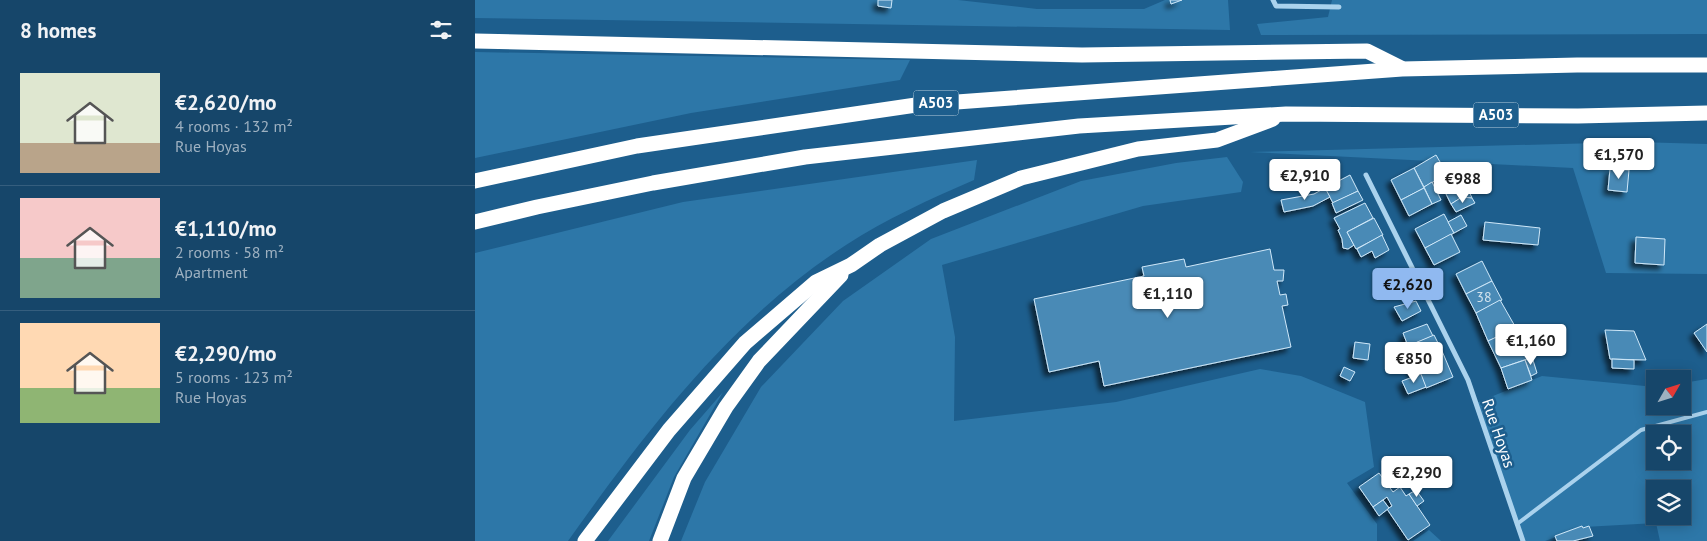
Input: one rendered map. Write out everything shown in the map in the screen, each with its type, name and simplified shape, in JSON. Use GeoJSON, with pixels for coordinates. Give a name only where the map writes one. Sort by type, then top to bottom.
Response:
{"type":"FeatureCollection","features":[{"type":"Feature","properties":{"kind":"highway"},"geometry":{"type":"LineString","coordinates":[[475,41],[1091,55],[1367,52],[1403,69]]}},
{"type":"Feature","properties":{"kind":"highway","name":"A503"},"geometry":{"type":"LineString","coordinates":[[475,181],[637,146],[916,105],[1403,69],[1577,65],[1707,65]]}},
{"type":"Feature","properties":{"kind":"highway"},"geometry":{"type":"LineString","coordinates":[[585,541],[669,430],[745,343],[817,282],[851,265],[880,245],[943,211],[1021,178],[1137,149],[1217,140],[1286,114]]}},
{"type":"Feature","properties":{"kind":"highway","name":"A503"},"geometry":{"type":"LineString","coordinates":[[475,222],[537,206],[653,183],[805,158],[1079,126],[1286,114],[1578,116],[1707,114]]}},
{"type":"Feature","properties":{"kind":"highway"},"geometry":{"type":"LineString","coordinates":[[660,541],[685,478],[726,406],[759,361],[851,265]]}},
{"type":"Feature","properties":{"kind":"street"},"geometry":{"type":"LineString","coordinates":[[1273,0],[1276,6],[1339,7]]}},
{"type":"Feature","properties":{"kind":"street","name":"Rue Hoyas"},"geometry":{"type":"LineString","coordinates":[[1366,175],[1468,380],[1523,541]]}},
{"type":"Feature","properties":{"kind":"lane"},"geometry":{"type":"LineString","coordinates":[[1517,524],[1641,430],[1707,412]]}},
{"type":"Feature","properties":{"kind":"shaded area"},"geometry":{"type":"Polygon","coordinates":[[[475,0],[958,0],[1037,9],[1144,9],[1165,0],[1228,0],[1230,30],[475,18],[475,0]]]}},
{"type":"Feature","properties":{"kind":"shaded area"},"geometry":{"type":"Polygon","coordinates":[[[1332,0],[1707,0],[1707,34],[1261,35],[1257,24],[1328,17],[1332,0]]]}},
{"type":"Feature","properties":{"kind":"shaded area"},"geometry":{"type":"Polygon","coordinates":[[[475,52],[910,60],[900,80],[691,113],[475,158],[475,52]]]}},
{"type":"Feature","properties":{"kind":"shaded area"},"geometry":{"type":"Polygon","coordinates":[[[1636,142],[1707,144],[1707,274],[1606,273],[1573,168],[1250,152],[1636,142]]]}},
{"type":"Feature","properties":{"kind":"shaded area"},"geometry":{"type":"Polygon","coordinates":[[[1227,157],[1243,182],[1241,192],[1143,206],[942,265],[955,337],[954,421],[1116,402],[1260,369],[1301,376],[1365,402],[1374,467],[1347,483],[1377,524],[1377,541],[681,541],[705,482],[761,387],[843,301],[931,239],[1081,181],[1176,163],[1227,157]]]}},
{"type":"Feature","properties":{"kind":"shaded area"},"geometry":{"type":"Polygon","coordinates":[[[977,160],[974,180],[909,210],[846,245],[804,275],[765,307],[728,342],[660,418],[628,458],[568,541],[475,541],[475,253],[683,202],[977,160]]]}},
{"type":"Feature","properties":{"kind":"shaded area"},"geometry":{"type":"Polygon","coordinates":[[[1542,376],[1646,386],[1646,415],[1691,415],[1691,382],[1707,379],[1707,541],[1660,541],[1656,525],[1691,525],[1691,480],[1646,480],[1646,524],[1584,527],[1545,541],[1523,541],[1476,403],[1542,376]]]}},
{"type":"Feature","properties":{"kind":"shaded area"},"geometry":{"type":"Polygon","coordinates":[[[723,392],[674,477],[649,541],[608,541],[690,430],[723,392]]]}},
{"type":"Feature","properties":{"kind":"shaded area"},"geometry":{"type":"Polygon","coordinates":[[[1429,530],[1441,541],[1413,541],[1429,530]]]}},
{"type":"Feature","properties":{"kind":"building"},"geometry":{"type":"Polygon","coordinates":[[[878,0],[892,0],[891,8],[878,6],[878,0]]]}},
{"type":"Feature","properties":{"kind":"building"},"geometry":{"type":"Polygon","coordinates":[[[1170,0],[1182,0],[1171,4],[1170,0]]]}},
{"type":"Feature","properties":{"kind":"building"},"geometry":{"type":"Polygon","coordinates":[[[1436,155],[1447,174],[1424,187],[1414,168],[1436,155]]]}},
{"type":"Feature","properties":{"kind":"building"},"geometry":{"type":"Polygon","coordinates":[[[1414,168],[1424,188],[1401,200],[1391,180],[1414,168]]]}},
{"type":"Feature","properties":{"kind":"building"},"geometry":{"type":"Polygon","coordinates":[[[1610,169],[1629,170],[1627,192],[1608,190],[1610,169]]]}},
{"type":"Feature","properties":{"kind":"building"},"geometry":{"type":"Polygon","coordinates":[[[1350,175],[1358,191],[1333,203],[1325,188],[1350,175]]]}},
{"type":"Feature","properties":{"kind":"building"},"geometry":{"type":"Polygon","coordinates":[[[1432,182],[1441,200],[1432,204],[1424,187],[1432,182]]]}},
{"type":"Feature","properties":{"kind":"building"},"geometry":{"type":"Polygon","coordinates":[[[1466,184],[1472,198],[1462,197],[1451,204],[1446,194],[1466,184]]]}},
{"type":"Feature","properties":{"kind":"building"},"geometry":{"type":"Polygon","coordinates":[[[1325,188],[1330,197],[1313,206],[1284,212],[1281,200],[1314,194],[1325,188]]]}},
{"type":"Feature","properties":{"kind":"building"},"geometry":{"type":"Polygon","coordinates":[[[1424,188],[1432,204],[1409,216],[1401,200],[1424,188]]]}},
{"type":"Feature","properties":{"kind":"building"},"geometry":{"type":"Polygon","coordinates":[[[1358,191],[1363,200],[1336,213],[1332,203],[1358,191]]]}},
{"type":"Feature","properties":{"kind":"building"},"geometry":{"type":"Polygon","coordinates":[[[1462,197],[1472,198],[1475,203],[1456,212],[1451,204],[1462,197]]]}},
{"type":"Feature","properties":{"kind":"building"},"geometry":{"type":"Polygon","coordinates":[[[1365,203],[1373,218],[1347,232],[1354,245],[1348,249],[1343,248],[1338,230],[1340,229],[1334,218],[1365,203]]]}},
{"type":"Feature","properties":{"kind":"building"},"geometry":{"type":"Polygon","coordinates":[[[1444,214],[1454,233],[1425,248],[1415,229],[1444,214]]]}},
{"type":"Feature","properties":{"kind":"building"},"geometry":{"type":"Polygon","coordinates":[[[1461,215],[1467,226],[1454,233],[1448,222],[1461,215]]]}},
{"type":"Feature","properties":{"kind":"building"},"geometry":{"type":"Polygon","coordinates":[[[1374,218],[1383,235],[1356,249],[1347,232],[1374,218]]]}},
{"type":"Feature","properties":{"kind":"building"},"geometry":{"type":"Polygon","coordinates":[[[1485,222],[1540,228],[1538,245],[1483,240],[1485,222]]]}},
{"type":"Feature","properties":{"kind":"building"},"geometry":{"type":"Polygon","coordinates":[[[1451,234],[1460,252],[1434,265],[1425,248],[1451,234]]]}},
{"type":"Feature","properties":{"kind":"building"},"geometry":{"type":"Polygon","coordinates":[[[1382,235],[1389,250],[1375,258],[1372,251],[1361,257],[1357,249],[1382,235]]]}},
{"type":"Feature","properties":{"kind":"building"},"geometry":{"type":"Polygon","coordinates":[[[1636,237],[1665,239],[1664,265],[1635,263],[1636,237]]]}},
{"type":"Feature","properties":{"kind":"building"},"geometry":{"type":"Polygon","coordinates":[[[1270,249],[1274,270],[1284,270],[1283,281],[1277,281],[1280,295],[1286,294],[1288,305],[1282,306],[1291,347],[1104,386],[1099,361],[1049,372],[1034,299],[1144,276],[1142,267],[1184,259],[1186,267],[1270,249]]]}},
{"type":"Feature","properties":{"kind":"building"},"geometry":{"type":"Polygon","coordinates":[[[1482,261],[1492,281],[1466,294],[1456,274],[1482,261]]]}},
{"type":"Feature","properties":{"kind":"building"},"geometry":{"type":"Polygon","coordinates":[[[1492,281],[1502,300],[1476,313],[1466,294],[1492,281]]]}},
{"type":"Feature","properties":{"kind":"building"},"geometry":{"type":"Polygon","coordinates":[[[1500,300],[1516,328],[1488,341],[1476,313],[1500,300]]]}},
{"type":"Feature","properties":{"kind":"building"},"geometry":{"type":"Polygon","coordinates":[[[1416,301],[1421,311],[1402,321],[1394,307],[1416,301]]]}},
{"type":"Feature","properties":{"kind":"building"},"geometry":{"type":"Polygon","coordinates":[[[1427,324],[1433,336],[1408,346],[1403,333],[1427,324]]]}},
{"type":"Feature","properties":{"kind":"building"},"geometry":{"type":"Polygon","coordinates":[[[1707,324],[1707,352],[1694,333],[1707,324]]]}},
{"type":"Feature","properties":{"kind":"building"},"geometry":{"type":"Polygon","coordinates":[[[1516,328],[1527,359],[1501,368],[1488,341],[1516,328]]]}},
{"type":"Feature","properties":{"kind":"building"},"geometry":{"type":"Polygon","coordinates":[[[1605,330],[1634,331],[1646,360],[1610,359],[1605,330]]]}},
{"type":"Feature","properties":{"kind":"building"},"geometry":{"type":"Polygon","coordinates":[[[1434,335],[1442,351],[1415,362],[1408,346],[1434,335]]]}},
{"type":"Feature","properties":{"kind":"building"},"geometry":{"type":"Polygon","coordinates":[[[1355,342],[1370,344],[1368,360],[1353,358],[1355,342]]]}},
{"type":"Feature","properties":{"kind":"building"},"geometry":{"type":"Polygon","coordinates":[[[1442,351],[1453,377],[1426,388],[1415,362],[1442,351]]]}},
{"type":"Feature","properties":{"kind":"building"},"geometry":{"type":"Polygon","coordinates":[[[1532,357],[1537,373],[1531,376],[1525,360],[1532,357]]]}},
{"type":"Feature","properties":{"kind":"building"},"geometry":{"type":"Polygon","coordinates":[[[1612,359],[1634,360],[1634,369],[1612,368],[1612,359]]]}},
{"type":"Feature","properties":{"kind":"building"},"geometry":{"type":"Polygon","coordinates":[[[1525,360],[1532,380],[1508,389],[1501,368],[1525,360]]]}},
{"type":"Feature","properties":{"kind":"building"},"geometry":{"type":"Polygon","coordinates":[[[1415,361],[1421,374],[1416,376],[1409,364],[1415,361]]]}},
{"type":"Feature","properties":{"kind":"building"},"geometry":{"type":"Polygon","coordinates":[[[1344,367],[1355,372],[1350,381],[1340,376],[1344,367]]]}},
{"type":"Feature","properties":{"kind":"building"},"geometry":{"type":"Polygon","coordinates":[[[1421,374],[1426,387],[1408,394],[1402,381],[1421,374]]]}},
{"type":"Feature","properties":{"kind":"building"},"geometry":{"type":"Polygon","coordinates":[[[1379,473],[1393,492],[1400,487],[1406,496],[1409,494],[1430,525],[1408,540],[1387,509],[1392,506],[1387,497],[1373,507],[1359,487],[1379,473]]]}},
{"type":"Feature","properties":{"kind":"building"},"geometry":{"type":"Polygon","coordinates":[[[1416,490],[1424,501],[1417,506],[1409,494],[1416,490]]]}},
{"type":"Feature","properties":{"kind":"building"},"geometry":{"type":"Polygon","coordinates":[[[1383,500],[1389,508],[1379,516],[1373,507],[1383,500]]]}},
{"type":"Feature","properties":{"kind":"building"},"geometry":{"type":"Polygon","coordinates":[[[1582,526],[1583,528],[1589,526],[1593,536],[1573,541],[1557,541],[1555,536],[1582,526]]]}}]}
